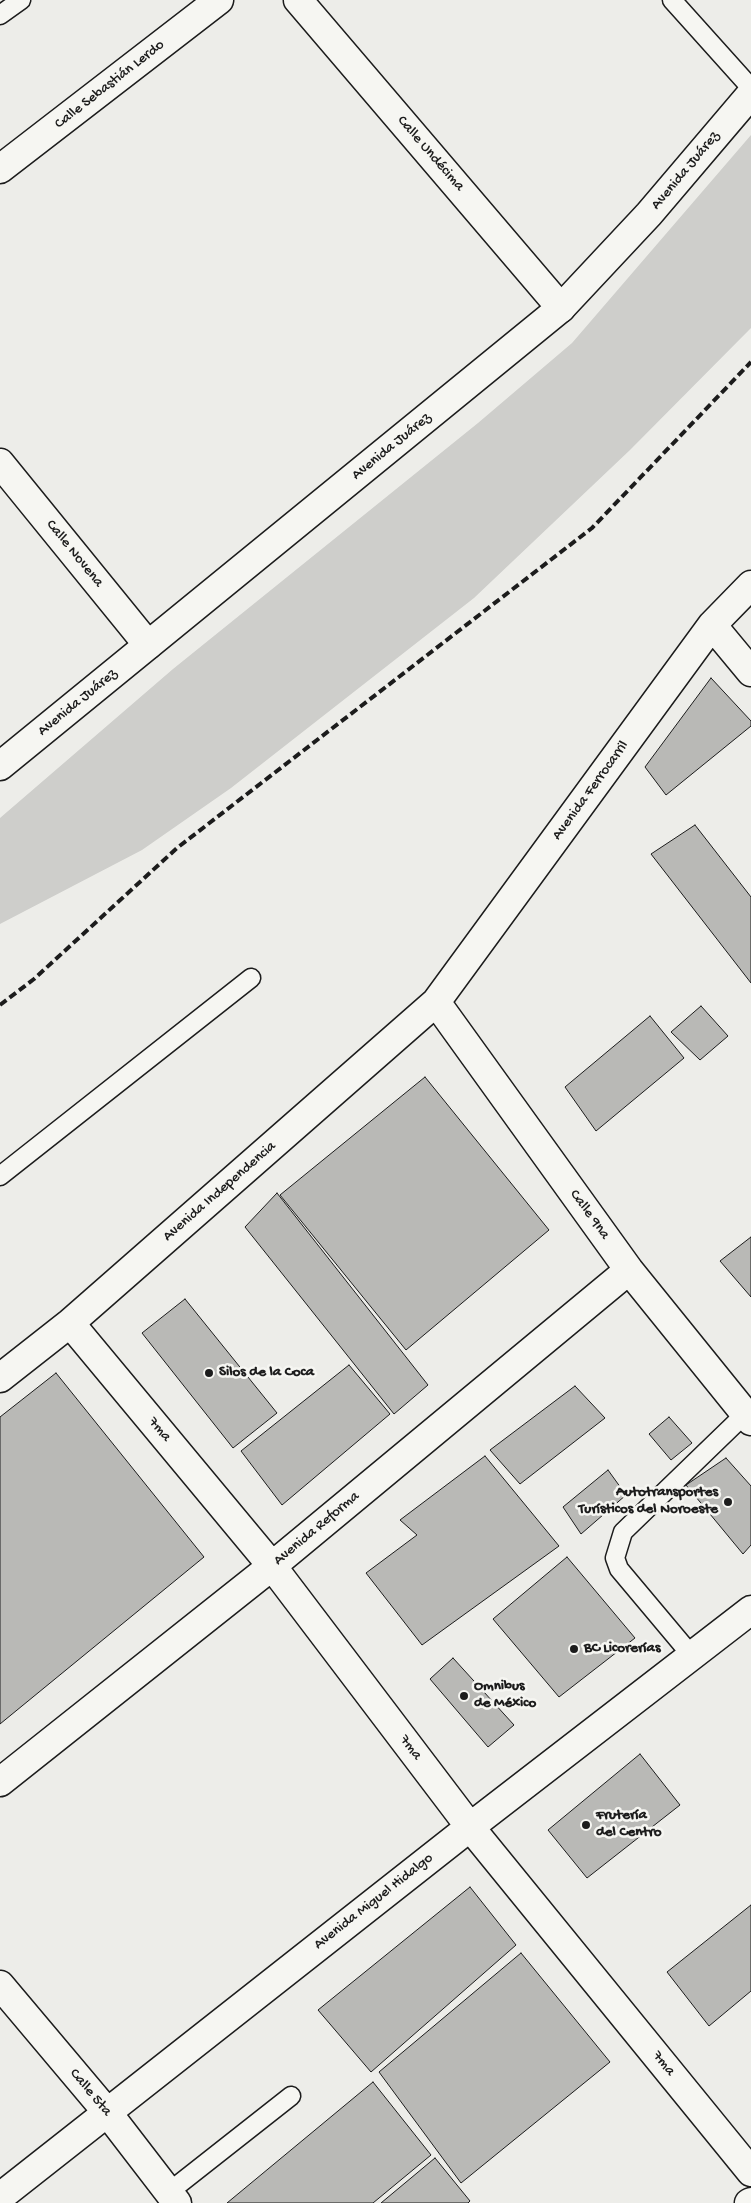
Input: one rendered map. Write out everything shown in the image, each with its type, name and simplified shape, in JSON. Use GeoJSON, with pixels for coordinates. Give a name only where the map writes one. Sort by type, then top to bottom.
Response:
{"type":"FeatureCollection","features":[{"type":"Feature","properties":{"kind":"street","name":"Calle Sebastián Lerdo"},"geometry":{"type":"LineString","coordinates":[[0,169],[219,0]]}},
{"type":"Feature","properties":{"kind":"street","name":"Calle Undécima"},"geometry":{"type":"LineString","coordinates":[[298,0],[562,308]]}},
{"type":"Feature","properties":{"kind":"street","name":"Avenida Juárez"},"geometry":{"type":"LineString","coordinates":[[0,766],[562,308],[649,214],[751,94]]}},
{"type":"Feature","properties":{"kind":"street","name":"Calle Novena"},"geometry":{"type":"LineString","coordinates":[[0,463],[148,646]]}},
{"type":"Feature","properties":{"kind":"street","name":"Avenida Ferrocarril"},"geometry":{"type":"LineString","coordinates":[[436,1002],[712,625],[751,585]]}},
{"type":"Feature","properties":{"kind":"street"},"geometry":{"type":"LineString","coordinates":[[712,625],[751,672]]}},
{"type":"Feature","properties":{"kind":"street","name":"Calle 9na"},"geometry":{"type":"LineString","coordinates":[[436,1002],[629,1270],[748,1417]]}},
{"type":"Feature","properties":{"kind":"street","name":"Avenida Independencia"},"geometry":{"type":"LineString","coordinates":[[0,1378],[70,1323],[436,1002]]}},
{"type":"Feature","properties":{"kind":"street","name":"Avenida Reforma"},"geometry":{"type":"LineString","coordinates":[[0,1782],[272,1566],[629,1270]]}},
{"type":"Feature","properties":{"kind":"street","name":"7ma"},"geometry":{"type":"LineString","coordinates":[[70,1323],[272,1566],[470,1827],[751,2172]]}},
{"type":"Feature","properties":{"kind":"street","name":"Avenida Miguel Hidalgo"},"geometry":{"type":"LineString","coordinates":[[0,2198],[470,1827],[751,1610]]}},
{"type":"Feature","properties":{"kind":"street","name":"Calle 5ta"},"geometry":{"type":"LineString","coordinates":[[0,1985],[107,2112],[173,2198]]}},
{"type":"Feature","properties":{"kind":"lane"},"geometry":{"type":"LineString","coordinates":[[0,15],[21,0]]}},
{"type":"Feature","properties":{"kind":"lane"},"geometry":{"type":"LineString","coordinates":[[672,0],[751,88]]}},
{"type":"Feature","properties":{"kind":"lane"},"geometry":{"type":"LineString","coordinates":[[0,1176],[251,978]]}},
{"type":"Feature","properties":{"kind":"lane"},"geometry":{"type":"LineString","coordinates":[[692,1656],[619,1569],[614,1558],[623,1532],[748,1417]]}},
{"type":"Feature","properties":{"kind":"lane"},"geometry":{"type":"LineString","coordinates":[[173,2198],[291,2096]]}},
{"type":"Feature","properties":{"kind":"shaded area"},"geometry":{"type":"Polygon","coordinates":[[[751,135],[751,328],[630,450],[474,598],[231,788],[142,850],[0,924],[0,818],[173,669],[478,423],[572,343],[751,135]]]}},
{"type":"Feature","properties":{"kind":"building"},"geometry":{"type":"Polygon","coordinates":[[[711,678],[751,721],[751,726],[666,795],[645,767],[711,678]]]}},
{"type":"Feature","properties":{"kind":"building"},"geometry":{"type":"Polygon","coordinates":[[[695,825],[751,897],[751,983],[651,854],[695,825]]]}},
{"type":"Feature","properties":{"kind":"building"},"geometry":{"type":"Polygon","coordinates":[[[701,1006],[728,1036],[700,1060],[671,1032],[701,1006]]]}},
{"type":"Feature","properties":{"kind":"building"},"geometry":{"type":"Polygon","coordinates":[[[650,1016],[684,1058],[596,1131],[565,1087],[650,1016]]]}},
{"type":"Feature","properties":{"kind":"building"},"geometry":{"type":"Polygon","coordinates":[[[425,1077],[549,1230],[406,1350],[280,1195],[425,1077]]]}},
{"type":"Feature","properties":{"kind":"building"},"geometry":{"type":"Polygon","coordinates":[[[277,1193],[428,1385],[394,1414],[245,1227],[277,1193]]]}},
{"type":"Feature","properties":{"kind":"building"},"geometry":{"type":"Polygon","coordinates":[[[751,1237],[751,1297],[720,1261],[751,1237]]]}},
{"type":"Feature","properties":{"kind":"building","name":"Silos de la Coca"},"geometry":{"type":"Polygon","coordinates":[[[185,1299],[277,1413],[233,1448],[142,1333],[185,1299]]]}},
{"type":"Feature","properties":{"kind":"building"},"geometry":{"type":"Polygon","coordinates":[[[349,1365],[390,1414],[282,1505],[241,1451],[349,1365]]]}},
{"type":"Feature","properties":{"kind":"building"},"geometry":{"type":"Polygon","coordinates":[[[56,1373],[204,1557],[0,1724],[0,1417],[56,1373]]]}},
{"type":"Feature","properties":{"kind":"building"},"geometry":{"type":"Polygon","coordinates":[[[575,1386],[605,1418],[520,1484],[490,1450],[575,1386]]]}},
{"type":"Feature","properties":{"kind":"building"},"geometry":{"type":"Polygon","coordinates":[[[669,1417],[692,1443],[671,1460],[649,1434],[669,1417]]]}},
{"type":"Feature","properties":{"kind":"building"},"geometry":{"type":"Polygon","coordinates":[[[485,1456],[559,1546],[422,1645],[366,1573],[417,1535],[400,1520],[485,1456]]]}},
{"type":"Feature","properties":{"kind":"building"},"geometry":{"type":"Polygon","coordinates":[[[726,1458],[751,1486],[751,1545],[743,1554],[686,1485],[726,1458]]]}},
{"type":"Feature","properties":{"kind":"building"},"geometry":{"type":"Polygon","coordinates":[[[608,1470],[626,1495],[581,1534],[563,1507],[608,1470]]]}},
{"type":"Feature","properties":{"kind":"building"},"geometry":{"type":"Polygon","coordinates":[[[567,1557],[635,1638],[559,1697],[493,1619],[567,1557]]]}},
{"type":"Feature","properties":{"kind":"building"},"geometry":{"type":"Polygon","coordinates":[[[453,1658],[514,1725],[488,1747],[430,1679],[453,1658]]]}},
{"type":"Feature","properties":{"kind":"building"},"geometry":{"type":"Polygon","coordinates":[[[640,1754],[680,1805],[587,1878],[548,1830],[640,1754]]]}},
{"type":"Feature","properties":{"kind":"building"},"geometry":{"type":"Polygon","coordinates":[[[470,1887],[516,1945],[371,2072],[318,2010],[470,1887]]]}},
{"type":"Feature","properties":{"kind":"building"},"geometry":{"type":"Polygon","coordinates":[[[751,1905],[751,1991],[709,2026],[667,1972],[751,1905]]]}},
{"type":"Feature","properties":{"kind":"building"},"geometry":{"type":"Polygon","coordinates":[[[521,1953],[610,2062],[461,2183],[379,2072],[521,1953]]]}},
{"type":"Feature","properties":{"kind":"building"},"geometry":{"type":"Polygon","coordinates":[[[373,2082],[431,2155],[373,2203],[227,2203],[373,2082]]]}},
{"type":"Feature","properties":{"kind":"building"},"geometry":{"type":"Polygon","coordinates":[[[435,2158],[470,2201],[468,2203],[381,2203],[435,2158]]]}},
{"type":"Feature","properties":{"kind":"railway"},"geometry":{"type":"LineString","coordinates":[[0,1005],[34,979],[177,848],[592,528],[751,362]]}},
{"type":"Feature","properties":{"kind":"place","name":"Silos de la Coca"},"geometry":{"type":"Point","coordinates":[209,1373]}},
{"type":"Feature","properties":{"kind":"place","name":"Autotransportes Turísticos del Noroeste"},"geometry":{"type":"Point","coordinates":[728,1502]}},
{"type":"Feature","properties":{"kind":"place","name":"BC Licorerías"},"geometry":{"type":"Point","coordinates":[574,1649]}},
{"type":"Feature","properties":{"kind":"place","name":"Omnibus de México"},"geometry":{"type":"Point","coordinates":[464,1696]}},
{"type":"Feature","properties":{"kind":"place","name":"Frutería del Centro"},"geometry":{"type":"Point","coordinates":[586,1825]}}]}
